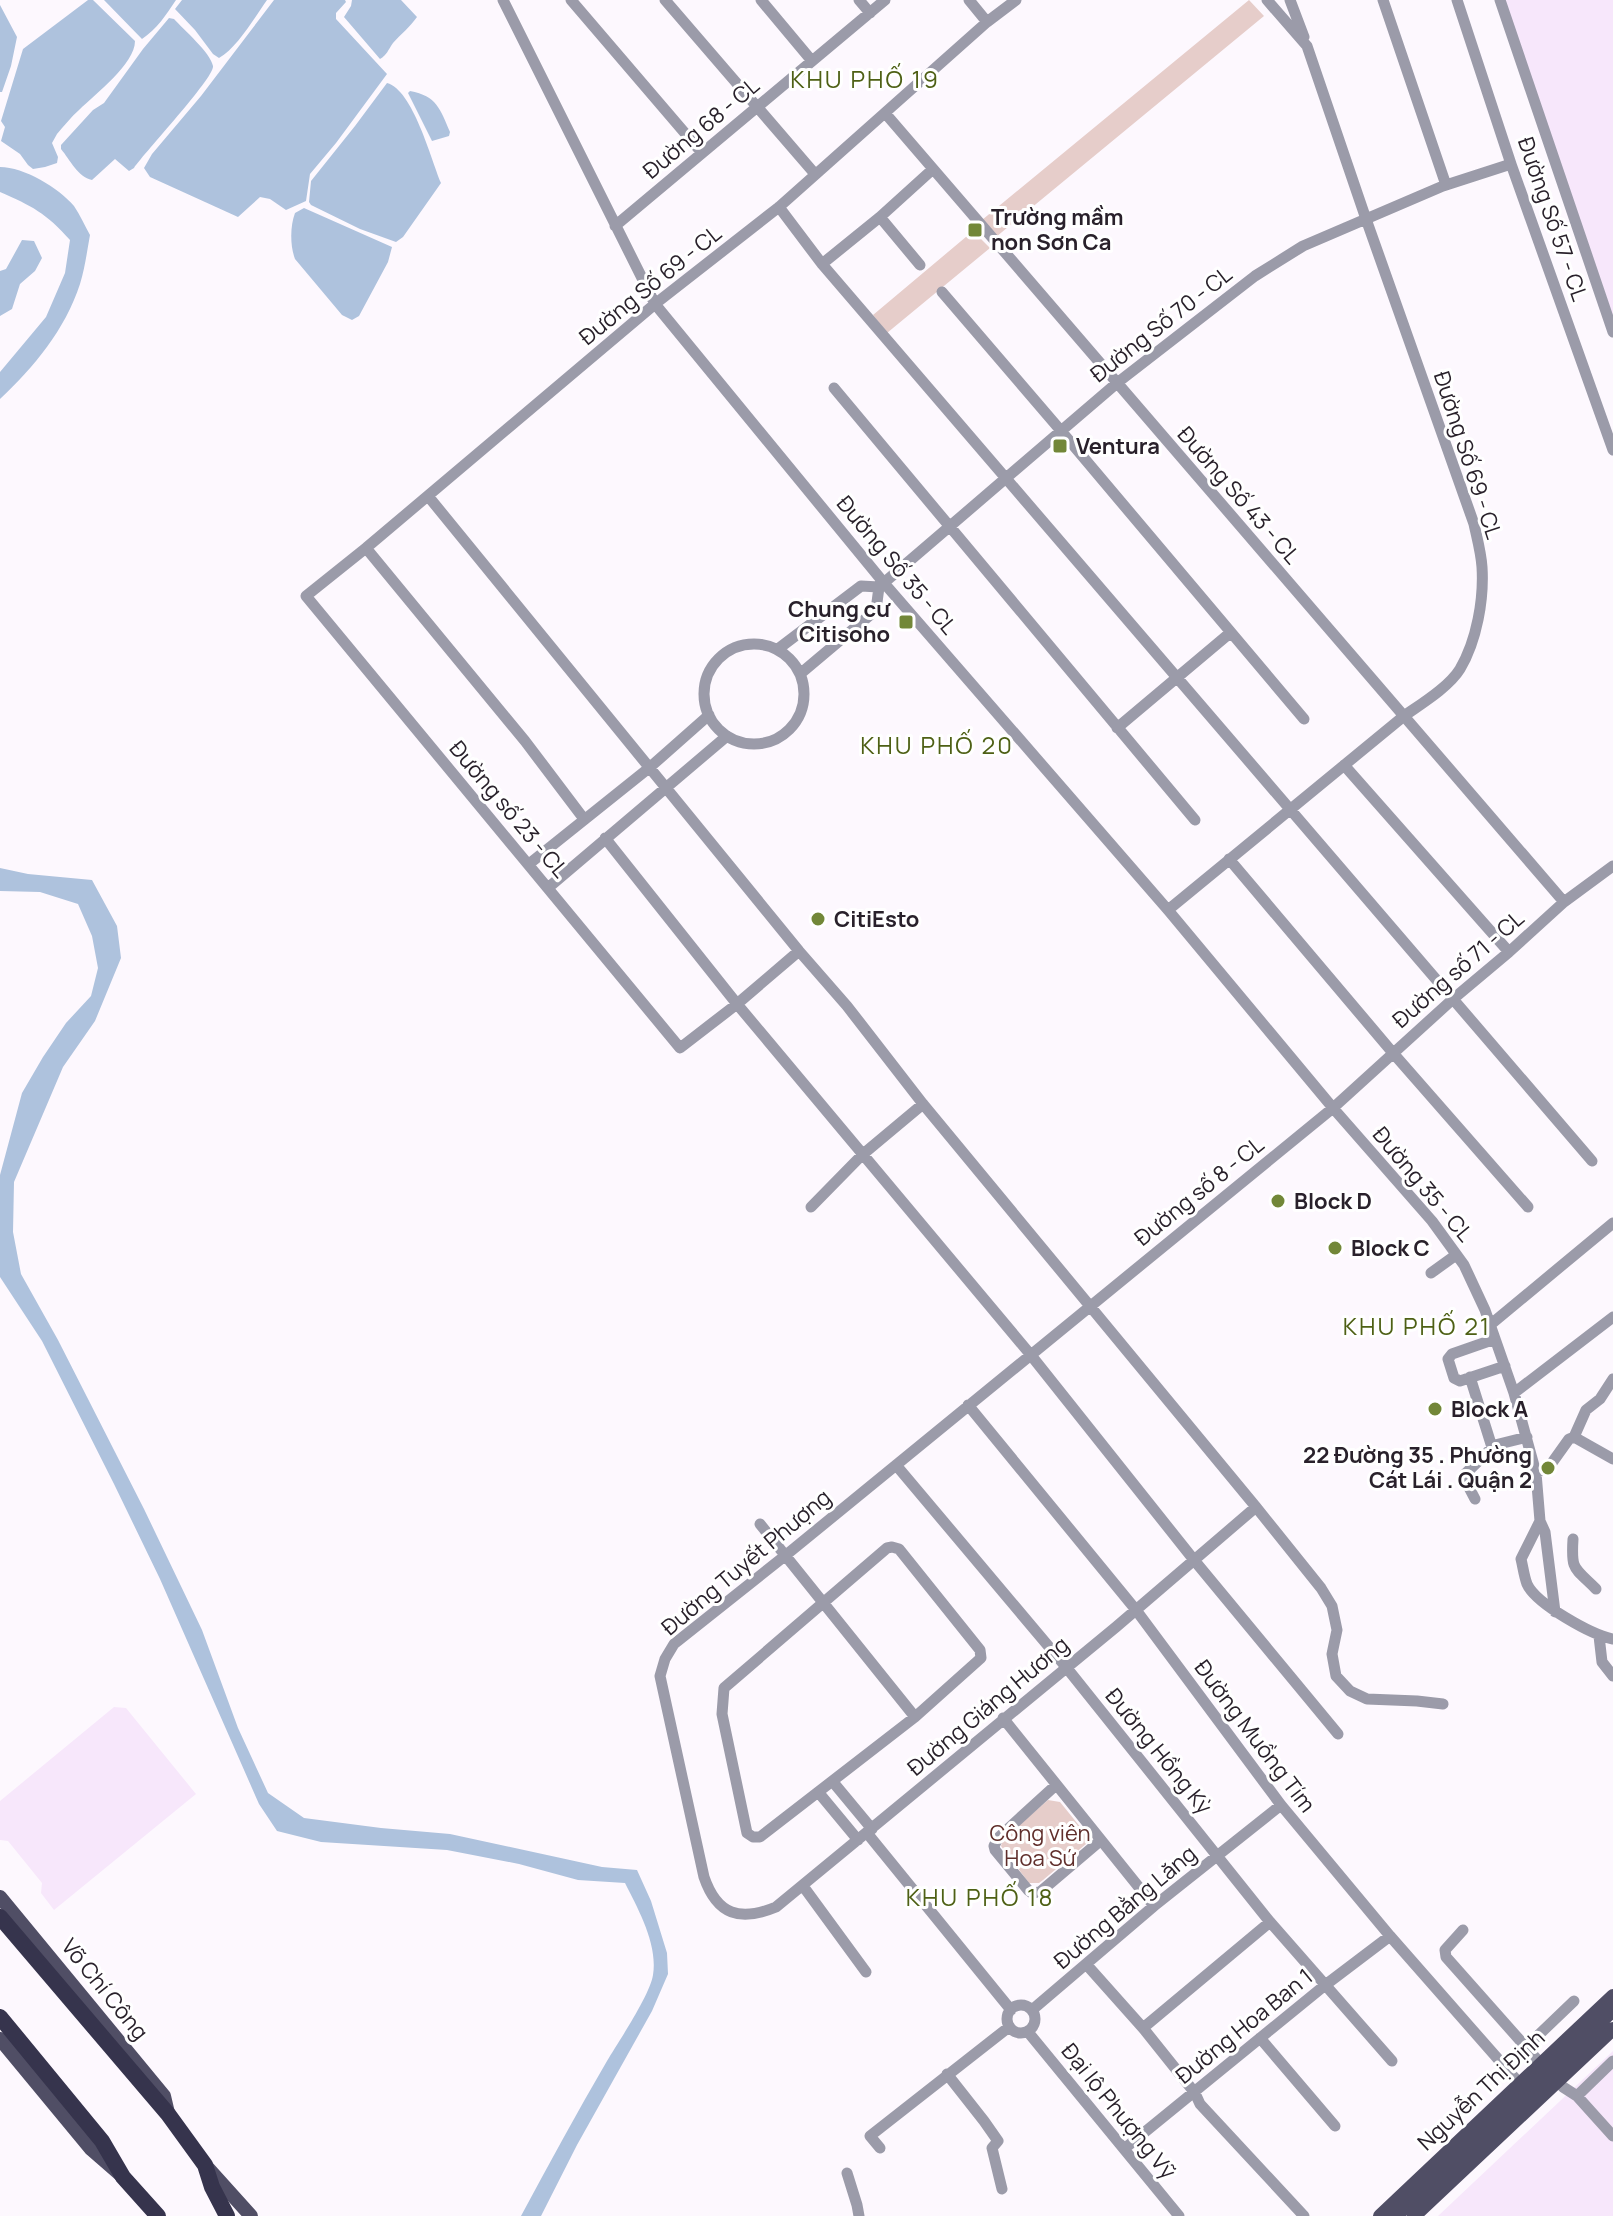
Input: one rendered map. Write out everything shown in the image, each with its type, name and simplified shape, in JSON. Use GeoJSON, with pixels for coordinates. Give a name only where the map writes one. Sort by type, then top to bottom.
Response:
{"type":"FeatureCollection","features":[{"type":"Feature","properties":{"kind":"highway","name":"Võ Chí Công"},"geometry":{"type":"LineString","coordinates":[[0,1917],[168,2114],[205,2165],[227,2216]]}},
{"type":"Feature","properties":{"kind":"highway"},"geometry":{"type":"LineString","coordinates":[[0,2017],[102,2141],[123,2177],[158,2216]]}},
{"type":"Feature","properties":{"kind":"main road","name":"Võ Chí Công"},"geometry":{"type":"LineString","coordinates":[[0,1897],[164,2096],[168,2114]]}},
{"type":"Feature","properties":{"kind":"main road","name":"Nguyễn Thị Định"},"geometry":{"type":"LineString","coordinates":[[1552,2076],[1613,1996]]}},
{"type":"Feature","properties":{"kind":"main road","name":"Nguyễn Thị Định"},"geometry":{"type":"LineString","coordinates":[[1396,2216],[1532,2096],[1613,2010]]}},
{"type":"Feature","properties":{"kind":"main road","name":"Nguyễn Thị Định"},"geometry":{"type":"LineString","coordinates":[[1380,2216],[1613,2029]]}},
{"type":"Feature","properties":{"kind":"main road"},"geometry":{"type":"LineString","coordinates":[[0,2039],[91,2149],[123,2177]]}},
{"type":"Feature","properties":{"kind":"main road","name":"Nguyễn Thị Định"},"geometry":{"type":"LineString","coordinates":[[1552,2076],[1613,2039]]}},
{"type":"Feature","properties":{"kind":"main road","name":"Nguyễn Thị Định"},"geometry":{"type":"LineString","coordinates":[[1426,2216],[1508,2135],[1532,2096]]}},
{"type":"Feature","properties":{"kind":"main road","name":"Nguyễn Thị Định"},"geometry":{"type":"LineString","coordinates":[[1414,2216],[1508,2135]]}},
{"type":"Feature","properties":{"kind":"main road","name":"Võ Chí Công"},"geometry":{"type":"LineString","coordinates":[[205,2165],[251,2216]]}},
{"type":"Feature","properties":{"kind":"street","name":"Đường Số 35 - CL"},"geometry":{"type":"LineString","coordinates":[[503,0],[655,304],[882,585],[1168,910],[1333,1108]]}},
{"type":"Feature","properties":{"kind":"street"},"geometry":{"type":"LineString","coordinates":[[571,0],[702,153]]}},
{"type":"Feature","properties":{"kind":"street"},"geometry":{"type":"LineString","coordinates":[[665,0],[815,174]]}},
{"type":"Feature","properties":{"kind":"street"},"geometry":{"type":"LineString","coordinates":[[761,0],[812,61]]}},
{"type":"Feature","properties":{"kind":"street"},"geometry":{"type":"LineString","coordinates":[[859,0],[870,13]]}},
{"type":"Feature","properties":{"kind":"street","name":"Đường 68 - CL"},"geometry":{"type":"LineString","coordinates":[[615,226],[885,0]]}},
{"type":"Feature","properties":{"kind":"street"},"geometry":{"type":"LineString","coordinates":[[969,0],[987,22]]}},
{"type":"Feature","properties":{"kind":"street","name":"Đường Số 69 - CL"},"geometry":{"type":"LineString","coordinates":[[306,596],[655,304],[779,207],[987,22],[1016,0]]}},
{"type":"Feature","properties":{"kind":"street","name":"Đường Số 69 - CL"},"geometry":{"type":"LineString","coordinates":[[1168,910],[1435,694],[1459,671],[1471,644],[1481,602],[1482,565],[1474,524],[1307,46],[1267,0]]}},
{"type":"Feature","properties":{"kind":"street"},"geometry":{"type":"LineString","coordinates":[[1290,0],[1307,46]]}},
{"type":"Feature","properties":{"kind":"street"},"geometry":{"type":"LineString","coordinates":[[1383,0],[1446,185]]}},
{"type":"Feature","properties":{"kind":"street","name":"Đường Số 57 - CL"},"geometry":{"type":"LineString","coordinates":[[1457,0],[1511,164],[1613,450]]}},
{"type":"Feature","properties":{"kind":"street"},"geometry":{"type":"LineString","coordinates":[[1500,0],[1613,332]]}},
{"type":"Feature","properties":{"kind":"street","name":"Đường Số 43 - CL"},"geometry":{"type":"LineString","coordinates":[[885,113],[1564,902]]}},
{"type":"Feature","properties":{"kind":"street","name":"Đường Số 70 - CL"},"geometry":{"type":"LineString","coordinates":[[800,674],[876,610],[882,585],[1117,383],[1255,276],[1303,246],[1446,185],[1511,164]]}},
{"type":"Feature","properties":{"kind":"street"},"geometry":{"type":"LineString","coordinates":[[822,264],[933,169]]}},
{"type":"Feature","properties":{"kind":"street"},"geometry":{"type":"LineString","coordinates":[[779,207],[822,264],[1592,1161]]}},
{"type":"Feature","properties":{"kind":"street"},"geometry":{"type":"LineString","coordinates":[[880,217],[920,265]]}},
{"type":"Feature","properties":{"kind":"street"},"geometry":{"type":"LineString","coordinates":[[942,292],[1304,719]]}},
{"type":"Feature","properties":{"kind":"street"},"geometry":{"type":"LineString","coordinates":[[834,388],[1195,820]]}},
{"type":"Feature","properties":{"kind":"street"},"geometry":{"type":"LineString","coordinates":[[428,496],[1321,1588],[1332,1606],[1337,1630],[1332,1654],[1336,1676],[1350,1691],[1367,1699],[1443,1704]]}},
{"type":"Feature","properties":{"kind":"street"},"geometry":{"type":"LineString","coordinates":[[366,548],[525,741],[584,819]]}},
{"type":"Feature","properties":{"kind":"street","name":"Đường Số 70 - CL"},"geometry":{"type":"LineString","coordinates":[[778,649],[861,586],[882,585]]}},
{"type":"Feature","properties":{"kind":"street","name":"Đường số 23 - CL"},"geometry":{"type":"LineString","coordinates":[[306,596],[680,1048],[737,1004]]}},
{"type":"Feature","properties":{"kind":"street"},"geometry":{"type":"LineString","coordinates":[[1117,728],[1230,633]]}},
{"type":"Feature","properties":{"kind":"street"},"geometry":{"type":"LineString","coordinates":[[744,644],[761,644],[778,649],[791,660],[800,674],[804,690],[803,706],[797,720],[786,732],[772,740],[757,744],[741,742],[727,736],[709,715],[704,695],[707,677],[715,662],[728,651],[744,644]]}},
{"type":"Feature","properties":{"kind":"street"},"geometry":{"type":"LineString","coordinates":[[529,864],[649,768],[709,715]]}},
{"type":"Feature","properties":{"kind":"street"},"geometry":{"type":"LineString","coordinates":[[549,887],[727,736]]}},
{"type":"Feature","properties":{"kind":"street"},"geometry":{"type":"LineString","coordinates":[[1344,765],[1509,952]]}},
{"type":"Feature","properties":{"kind":"street"},"geometry":{"type":"LineString","coordinates":[[605,838],[737,1004],[1030,1354],[1338,1734]]}},
{"type":"Feature","properties":{"kind":"street"},"geometry":{"type":"LineString","coordinates":[[1229,859],[1528,1207]]}},
{"type":"Feature","properties":{"kind":"street","name":"Đường số 71 - CL"},"geometry":{"type":"LineString","coordinates":[[1333,1108],[1564,902],[1613,866]]}},
{"type":"Feature","properties":{"kind":"street"},"geometry":{"type":"LineString","coordinates":[[737,1004],[799,951]]}},
{"type":"Feature","properties":{"kind":"street"},"geometry":{"type":"LineString","coordinates":[[811,1207],[862,1155],[923,1104]]}},
{"type":"Feature","properties":{"kind":"street","name":"Đường 35 - CL"},"geometry":{"type":"LineString","coordinates":[[1333,1108],[1432,1221],[1464,1265],[1490,1325],[1527,1437],[1536,1473],[1540,1521],[1545,1532],[1555,1612]]}},
{"type":"Feature","properties":{"kind":"street","name":"Đường số 8 - CL"},"geometry":{"type":"LineString","coordinates":[[1030,1354],[1333,1108]]}},
{"type":"Feature","properties":{"kind":"street"},"geometry":{"type":"LineString","coordinates":[[1490,1325],[1613,1223]]}},
{"type":"Feature","properties":{"kind":"street"},"geometry":{"type":"LineString","coordinates":[[1431,1273],[1456,1255]]}},
{"type":"Feature","properties":{"kind":"street"},"geometry":{"type":"LineString","coordinates":[[1514,1393],[1613,1317]]}},
{"type":"Feature","properties":{"kind":"street"},"geometry":{"type":"LineString","coordinates":[[1495,1339],[1452,1354],[1448,1359],[1454,1378],[1460,1381],[1505,1366]]}},
{"type":"Feature","properties":{"kind":"street","name":"Đường Tuyết Phượng"},"geometry":{"type":"LineString","coordinates":[[866,1834],[776,1907],[761,1913],[733,1913],[719,1905],[704,1877],[660,1676],[665,1659],[674,1644],[1030,1354]]}},
{"type":"Feature","properties":{"kind":"street"},"geometry":{"type":"LineString","coordinates":[[1470,1377],[1491,1444],[1495,1445]]}},
{"type":"Feature","properties":{"kind":"street"},"geometry":{"type":"LineString","coordinates":[[1536,1473],[1549,1467],[1569,1439],[1574,1437],[1586,1410],[1600,1399],[1613,1379]]}},
{"type":"Feature","properties":{"kind":"street","name":"Đường Muồng Tím"},"geometry":{"type":"LineString","coordinates":[[968,1405],[1136,1610],[1281,1805],[1390,1936],[1532,2096]]}},
{"type":"Feature","properties":{"kind":"street"},"geometry":{"type":"LineString","coordinates":[[1475,1499],[1463,1476],[1495,1445],[1527,1437]]}},
{"type":"Feature","properties":{"kind":"street"},"geometry":{"type":"LineString","coordinates":[[1574,1437],[1613,1459]]}},
{"type":"Feature","properties":{"kind":"street","name":"Đường Hồng Kỳ"},"geometry":{"type":"LineString","coordinates":[[896,1465],[1066,1667],[1270,1922],[1392,2061]]}},
{"type":"Feature","properties":{"kind":"street","name":"Đường Giáng Hương"},"geometry":{"type":"LineString","coordinates":[[866,1834],[1256,1507]]}},
{"type":"Feature","properties":{"kind":"street"},"geometry":{"type":"LineString","coordinates":[[1540,1521],[1521,1559],[1528,1587],[1555,1612],[1599,1636],[1613,1639]]}},
{"type":"Feature","properties":{"kind":"street"},"geometry":{"type":"LineString","coordinates":[[760,1524],[915,1717]]}},
{"type":"Feature","properties":{"kind":"street"},"geometry":{"type":"LineString","coordinates":[[1573,1539],[1573,1567],[1596,1589]]}},
{"type":"Feature","properties":{"kind":"street"},"geometry":{"type":"LineString","coordinates":[[887,1548],[899,1549],[980,1650],[981,1658],[915,1717],[760,1837],[747,1833],[722,1714],[724,1688],[887,1548]]}},
{"type":"Feature","properties":{"kind":"street"},"geometry":{"type":"LineString","coordinates":[[1599,1636],[1602,1662],[1613,1676]]}},
{"type":"Feature","properties":{"kind":"street"},"geometry":{"type":"LineString","coordinates":[[1003,1718],[1154,1906]]}},
{"type":"Feature","properties":{"kind":"street"},"geometry":{"type":"LineString","coordinates":[[833,1782],[866,1834],[1011,2010]]}},
{"type":"Feature","properties":{"kind":"street"},"geometry":{"type":"LineString","coordinates":[[1056,1785],[998,1838],[995,1850],[1028,1890],[1036,1893],[1100,1841]]}},
{"type":"Feature","properties":{"kind":"street"},"geometry":{"type":"LineString","coordinates":[[819,1793],[866,1834]]}},
{"type":"Feature","properties":{"kind":"street","name":"Đường Bằng Lăng"},"geometry":{"type":"LineString","coordinates":[[1032,2010],[1154,1906],[1281,1805]]}},
{"type":"Feature","properties":{"kind":"street"},"geometry":{"type":"LineString","coordinates":[[803,1886],[866,1972]]}},
{"type":"Feature","properties":{"kind":"street"},"geometry":{"type":"LineString","coordinates":[[1143,2028],[1270,1922]]}},
{"type":"Feature","properties":{"kind":"street"},"geometry":{"type":"LineString","coordinates":[[1463,1930],[1445,1950],[1446,1957],[1552,2076],[1577,2096],[1613,2136]]}},
{"type":"Feature","properties":{"kind":"street","name":"Đường Hoa Ban 1"},"geometry":{"type":"LineString","coordinates":[[1124,2149],[1390,1936]]}},
{"type":"Feature","properties":{"kind":"street"},"geometry":{"type":"LineString","coordinates":[[1086,1964],[1143,2028],[1195,2093],[1200,2104],[1304,2216]]}},
{"type":"Feature","properties":{"kind":"street"},"geometry":{"type":"LineString","coordinates":[[1526,2047],[1574,2001]]}},
{"type":"Feature","properties":{"kind":"street"},"geometry":{"type":"LineString","coordinates":[[1020,2005],[1032,2010],[1034,2023],[1028,2032],[1018,2033],[1009,2027],[1007,2018],[1011,2010],[1020,2005]]}},
{"type":"Feature","properties":{"kind":"street"},"geometry":{"type":"LineString","coordinates":[[880,2148],[870,2136],[1009,2027]]}},
{"type":"Feature","properties":{"kind":"street","name":"Đại lộ Phượng Vỹ"},"geometry":{"type":"LineString","coordinates":[[1028,2032],[1179,2216]]}},
{"type":"Feature","properties":{"kind":"street"},"geometry":{"type":"LineString","coordinates":[[1260,2038],[1335,2126]]}},
{"type":"Feature","properties":{"kind":"street"},"geometry":{"type":"LineString","coordinates":[[1577,2096],[1613,2061]]}},
{"type":"Feature","properties":{"kind":"street"},"geometry":{"type":"LineString","coordinates":[[947,2074],[998,2141],[992,2148],[1002,2189]]}},
{"type":"Feature","properties":{"kind":"street"},"geometry":{"type":"LineString","coordinates":[[847,2173],[859,2216]]}},
{"type":"Feature","properties":{"kind":"shaded area"},"geometry":{"type":"Polygon","coordinates":[[[1505,0],[1613,0],[1613,316],[1505,0]]]}},
{"type":"Feature","properties":{"kind":"shaded area"},"geometry":{"type":"Polygon","coordinates":[[[114,1707],[126,1708],[196,1794],[54,1910],[41,1893],[42,1883],[8,1841],[0,1840],[0,1801],[114,1707]]]}},
{"type":"Feature","properties":{"kind":"shaded area"},"geometry":{"type":"Polygon","coordinates":[[[1613,2051],[1613,2216],[1438,2216],[1613,2051]]]}},
{"type":"Feature","properties":{"kind":"green space"},"geometry":{"type":"Polygon","coordinates":[[[1249,0],[1264,16],[996,237],[982,220],[1249,0]]]}},
{"type":"Feature","properties":{"kind":"green space"},"geometry":{"type":"Polygon","coordinates":[[[973,231],[990,248],[887,333],[873,315],[973,231]]]}},
{"type":"Feature","properties":{"kind":"green space","name":"Công viên Hoa Sứ"},"geometry":{"type":"Polygon","coordinates":[[[1048,1800],[1060,1802],[1086,1834],[1086,1844],[1039,1883],[1029,1883],[1001,1846],[1003,1839],[1048,1800]]]}},
{"type":"Feature","properties":{"kind":"water"},"geometry":{"type":"Polygon","coordinates":[[[88,0],[93,0],[135,41],[133,50],[122,69],[57,134],[52,143],[58,157],[57,163],[33,169],[20,154],[1,141],[5,127],[1,121],[23,49],[88,0]]]}},
{"type":"Feature","properties":{"kind":"water"},"geometry":{"type":"Polygon","coordinates":[[[104,0],[176,0],[157,26],[142,39],[104,0]]]}},
{"type":"Feature","properties":{"kind":"water"},"geometry":{"type":"Polygon","coordinates":[[[182,0],[267,0],[239,40],[219,58],[175,9],[182,0]]]}},
{"type":"Feature","properties":{"kind":"water"},"geometry":{"type":"Polygon","coordinates":[[[274,0],[345,0],[336,13],[336,19],[387,74],[310,174],[306,201],[286,210],[270,199],[260,197],[238,217],[150,177],[144,168],[274,0]]]}},
{"type":"Feature","properties":{"kind":"water"},"geometry":{"type":"Polygon","coordinates":[[[352,0],[401,0],[417,17],[380,59],[344,17],[352,0]]]}},
{"type":"Feature","properties":{"kind":"water"},"geometry":{"type":"Polygon","coordinates":[[[0,5],[17,37],[2,92],[0,92],[0,5]]]}},
{"type":"Feature","properties":{"kind":"water"},"geometry":{"type":"Polygon","coordinates":[[[169,18],[174,19],[207,55],[213,66],[211,73],[134,168],[129,171],[115,159],[92,180],[87,178],[75,168],[61,145],[93,110],[104,103],[169,18]]]}},
{"type":"Feature","properties":{"kind":"water"},"geometry":{"type":"Polygon","coordinates":[[[387,83],[396,88],[413,111],[441,183],[403,237],[396,242],[360,229],[309,202],[311,181],[387,83]]]}},
{"type":"Feature","properties":{"kind":"water"},"geometry":{"type":"Polygon","coordinates":[[[410,91],[432,100],[443,117],[449,136],[432,141],[408,93],[410,91]]]}},
{"type":"Feature","properties":{"kind":"water"},"geometry":{"type":"Polygon","coordinates":[[[0,167],[30,175],[59,192],[74,206],[90,235],[80,284],[66,317],[36,361],[0,399],[0,372],[46,317],[65,273],[70,240],[38,211],[0,192],[0,167]]]}},
{"type":"Feature","properties":{"kind":"water"},"geometry":{"type":"Polygon","coordinates":[[[304,208],[392,247],[388,262],[359,316],[352,320],[342,315],[295,259],[291,242],[292,224],[295,213],[304,208]]]}},
{"type":"Feature","properties":{"kind":"water"},"geometry":{"type":"Polygon","coordinates":[[[22,240],[34,241],[42,258],[35,271],[20,284],[12,309],[0,316],[0,271],[6,269],[22,240]]]}},
{"type":"Feature","properties":{"kind":"water"},"geometry":{"type":"Polygon","coordinates":[[[0,868],[92,880],[117,926],[121,958],[95,1021],[63,1067],[14,1182],[13,1232],[21,1274],[144,1509],[202,1630],[238,1728],[268,1793],[304,1818],[450,1834],[602,1867],[637,1870],[651,1901],[667,1953],[668,1974],[652,2011],[541,2216],[521,2216],[651,1984],[653,1951],[646,1927],[625,1883],[578,1880],[519,1864],[447,1850],[321,1842],[277,1831],[259,1804],[160,1579],[114,1484],[42,1341],[0,1277],[0,1175],[22,1093],[66,1023],[91,996],[98,968],[92,936],[78,904],[40,892],[0,891],[0,868]]]}},
{"type":"Feature","properties":{"kind":"place","name":"Trường mầm non Sơn Ca"},"geometry":{"type":"Point","coordinates":[975,230]}},
{"type":"Feature","properties":{"kind":"place","name":"Ventura"},"geometry":{"type":"Point","coordinates":[1060,446]}},
{"type":"Feature","properties":{"kind":"place","name":"Chung cư Citisoho"},"geometry":{"type":"Point","coordinates":[906,622]}},
{"type":"Feature","properties":{"kind":"place","name":"CitiEsto"},"geometry":{"type":"Point","coordinates":[818,919]}},
{"type":"Feature","properties":{"kind":"place","name":"Block D"},"geometry":{"type":"Point","coordinates":[1278,1201]}},
{"type":"Feature","properties":{"kind":"place","name":"Block C"},"geometry":{"type":"Point","coordinates":[1335,1248]}},
{"type":"Feature","properties":{"kind":"place","name":"Block A"},"geometry":{"type":"Point","coordinates":[1435,1409]}},
{"type":"Feature","properties":{"kind":"place","name":"22 Đường 35 . Phường Cát Lái . Quận 2"},"geometry":{"type":"Point","coordinates":[1548,1468]}},
{"type":"Feature","properties":{"kind":"district","name":"KHU PHỐ 19"},"geometry":{"type":"Point","coordinates":[865,80]}},
{"type":"Feature","properties":{"kind":"district","name":"KHU PHỐ 20"},"geometry":{"type":"Point","coordinates":[937,746]}},
{"type":"Feature","properties":{"kind":"district","name":"KHU PHỐ 21"},"geometry":{"type":"Point","coordinates":[1417,1327]}},
{"type":"Feature","properties":{"kind":"district","name":"KHU PHỐ 18"},"geometry":{"type":"Point","coordinates":[980,1898]}}]}
